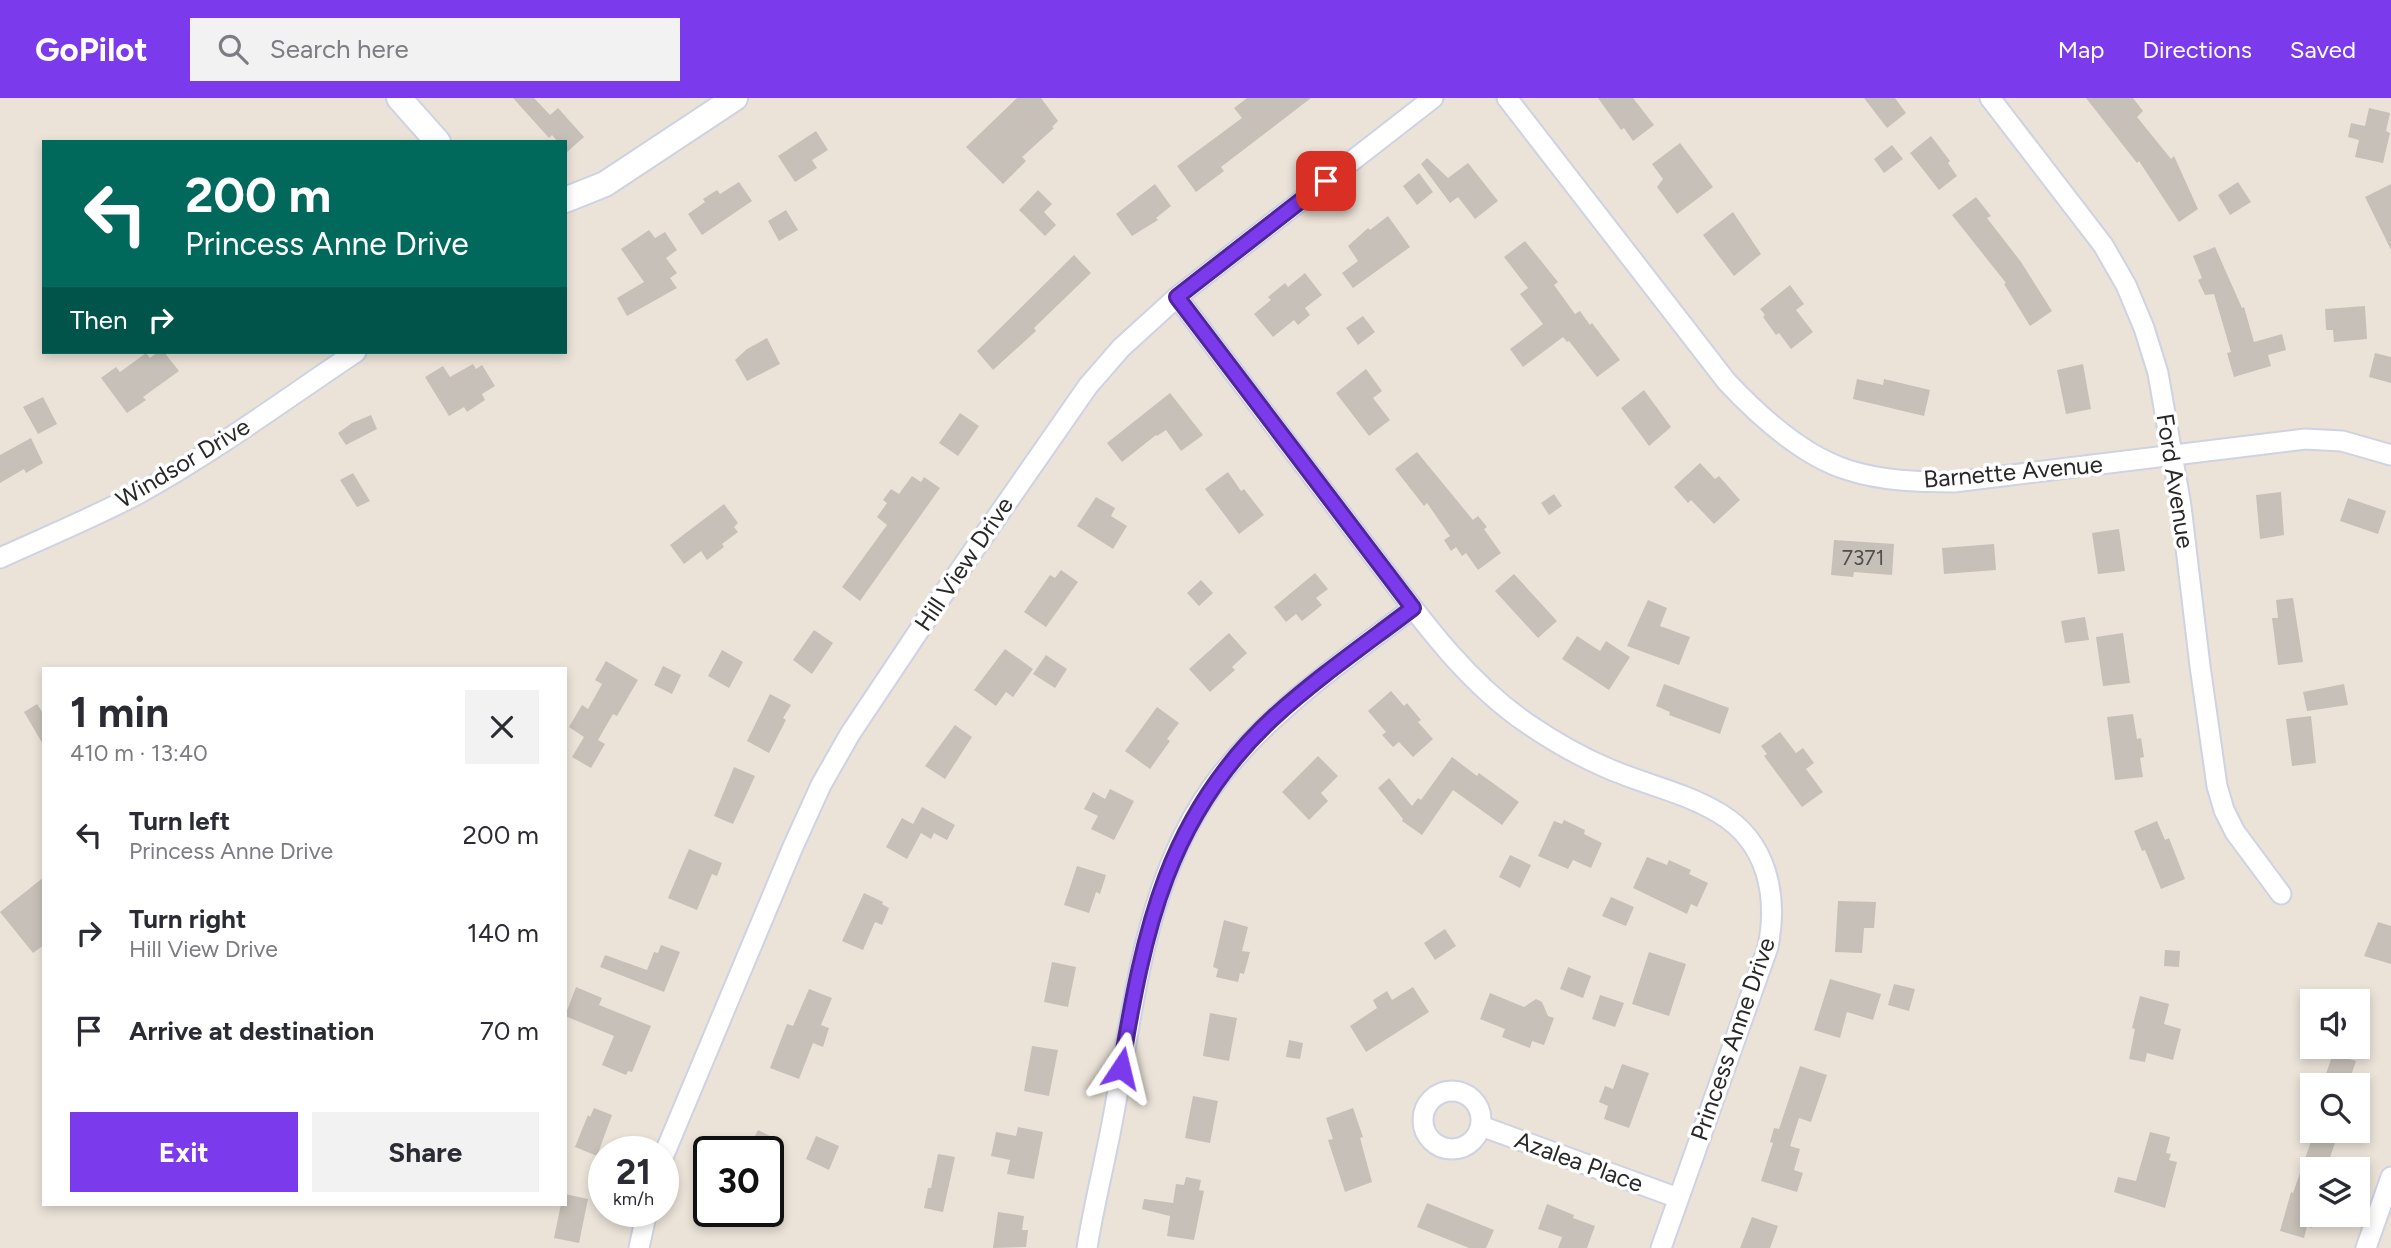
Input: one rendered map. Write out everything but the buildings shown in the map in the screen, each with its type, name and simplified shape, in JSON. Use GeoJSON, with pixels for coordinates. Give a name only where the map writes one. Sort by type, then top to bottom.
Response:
{"type":"FeatureCollection","features":[{"type":"Feature","properties":{"kind":"street"},"geometry":{"type":"LineString","coordinates":[[399,98],[437,140]]}},
{"type":"Feature","properties":{"kind":"street"},"geometry":{"type":"LineString","coordinates":[[567,199],[605,184],[735,98]]}},
{"type":"Feature","properties":{"kind":"street","name":"Hill View Drive"},"geometry":{"type":"LineString","coordinates":[[672,1136],[821,785],[850,734],[951,582],[1088,386],[1121,348],[1177,297],[1433,98]]}},
{"type":"Feature","properties":{"kind":"street","name":"Barnette Avenue"},"geometry":{"type":"LineString","coordinates":[[1507,98],[1727,382],[1778,430],[1810,452],[1845,470],[1915,482],[1954,482],[2305,439],[2342,441],[2391,455]]}},
{"type":"Feature","properties":{"kind":"street","name":"Ford Avenue"},"geometry":{"type":"LineString","coordinates":[[1990,98],[2103,245],[2126,285],[2144,328],[2158,373],[2181,506],[2217,786],[2224,810],[2235,832],[2281,894]]}},
{"type":"Feature","properties":{"kind":"street","name":"Princess Anne Drive"},"geometry":{"type":"LineString","coordinates":[[1177,297],[1413,608],[1465,670],[1498,701],[1567,748],[1608,769],[1678,794],[1719,813],[1737,826],[1762,861],[1770,883],[1773,905],[1773,924],[1768,947],[1661,1248]]}},
{"type":"Feature","properties":{"kind":"street","name":"Windsor Drive"},"geometry":{"type":"LineString","coordinates":[[0,558],[72,527],[137,494],[199,458],[353,354]]}},
{"type":"Feature","properties":{"kind":"street"},"geometry":{"type":"LineString","coordinates":[[1087,1248],[1151,920],[1166,872],[1180,841],[1220,775],[1250,741],[1303,692],[1413,608]]}},
{"type":"Feature","properties":{"kind":"street","name":"Azalea Place"},"geometry":{"type":"LineString","coordinates":[[1481,1126],[1678,1198]]}},
{"type":"Feature","properties":{"kind":"street"},"geometry":{"type":"LineString","coordinates":[[2366,1248],[2391,1177]]}},
{"type":"Feature","properties":{"kind":"street"},"geometry":{"type":"LineString","coordinates":[[639,1248],[644,1227]]}},
{"type":"Feature","properties":{"kind":"route"},"geometry":{"type":"LineString","coordinates":[[1121,1068],[1151,920],[1166,872],[1196,812],[1220,775],[1275,716],[1413,608],[1177,297],[1326,181]]}}]}
